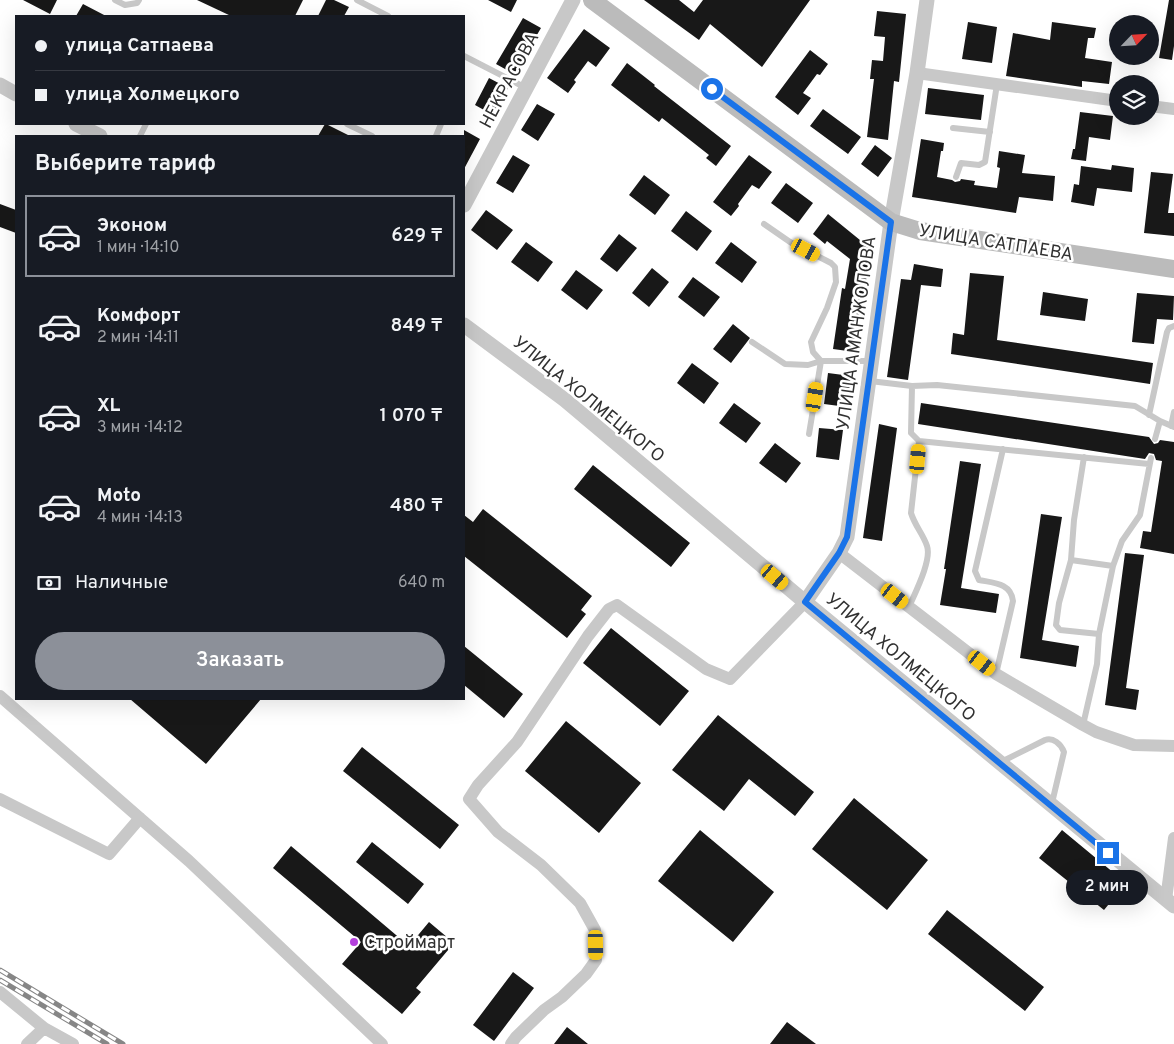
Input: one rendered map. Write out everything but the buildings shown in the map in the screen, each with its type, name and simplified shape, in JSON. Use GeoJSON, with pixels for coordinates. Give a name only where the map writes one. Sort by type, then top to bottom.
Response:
{"type":"FeatureCollection","features":[{"type":"Feature","properties":{"kind":"main road","name":"УЛИЦА САТПАЕВА"},"geometry":{"type":"LineString","coordinates":[[592,0],[891,222],[920,230],[1174,269]]}},
{"type":"Feature","properties":{"kind":"street","name":"НЕКРАСОВА"},"geometry":{"type":"LineString","coordinates":[[465,203],[573,0]]}},
{"type":"Feature","properties":{"kind":"street","name":"УЛИЦА АМАНЖОЛОВА"},"geometry":{"type":"LineString","coordinates":[[805,602],[839,553],[847,537],[891,222],[917,73],[927,0]]}},
{"type":"Feature","properties":{"kind":"street"},"geometry":{"type":"LineString","coordinates":[[917,73],[1109,100]]}},
{"type":"Feature","properties":{"kind":"street"},"geometry":{"type":"LineString","coordinates":[[0,85],[15,93]]}},
{"type":"Feature","properties":{"kind":"street"},"geometry":{"type":"LineString","coordinates":[[1159,107],[1174,109]]}},
{"type":"Feature","properties":{"kind":"street"},"geometry":{"type":"LineString","coordinates":[[78,125],[98,135]]}},
{"type":"Feature","properties":{"kind":"street","name":"УЛИЦА ХОЛМЕЦКОГО"},"geometry":{"type":"LineString","coordinates":[[465,326],[565,400],[805,602],[1170,903]]}},
{"type":"Feature","properties":{"kind":"street"},"geometry":{"type":"LineString","coordinates":[[839,553],[996,674],[1083,725],[1096,732],[1134,745],[1174,746]]}},
{"type":"Feature","properties":{"kind":"street"},"geometry":{"type":"LineString","coordinates":[[512,1044],[516,1037],[544,1010],[562,997],[586,974],[596,960],[595,930],[580,903],[540,865],[498,832],[469,799],[517,742],[588,636],[609,609],[617,605],[706,669],[730,679],[805,602]]}},
{"type":"Feature","properties":{"kind":"street"},"geometry":{"type":"LineString","coordinates":[[0,696],[196,868],[382,1044]]}},
{"type":"Feature","properties":{"kind":"street"},"geometry":{"type":"LineString","coordinates":[[0,800],[109,854],[140,818]]}},
{"type":"Feature","properties":{"kind":"street"},"geometry":{"type":"LineString","coordinates":[[1170,903],[1174,838]]}},
{"type":"Feature","properties":{"kind":"street"},"geometry":{"type":"LineString","coordinates":[[0,992],[44,1028],[73,1044]]}},
{"type":"Feature","properties":{"kind":"street"},"geometry":{"type":"LineString","coordinates":[[27,1044],[44,1028]]}},
{"type":"Feature","properties":{"kind":"lane"},"geometry":{"type":"LineString","coordinates":[[115,0],[125,5],[136,3],[139,0]]}},
{"type":"Feature","properties":{"kind":"lane"},"geometry":{"type":"LineString","coordinates":[[357,0],[386,15]]}},
{"type":"Feature","properties":{"kind":"lane"},"geometry":{"type":"LineString","coordinates":[[465,57],[526,88]]}},
{"type":"Feature","properties":{"kind":"lane"},"geometry":{"type":"LineString","coordinates":[[956,177],[961,162],[979,165],[985,162],[997,84]]}},
{"type":"Feature","properties":{"kind":"lane"},"geometry":{"type":"LineString","coordinates":[[349,125],[370,135]]}},
{"type":"Feature","properties":{"kind":"lane"},"geometry":{"type":"LineString","coordinates":[[953,128],[990,132]]}},
{"type":"Feature","properties":{"kind":"lane"},"geometry":{"type":"LineString","coordinates":[[764,224],[790,242],[831,263],[835,267],[836,282],[827,308],[811,342],[813,352],[821,361]]}},
{"type":"Feature","properties":{"kind":"lane"},"geometry":{"type":"LineString","coordinates":[[1148,415],[1167,332],[1169,328],[1174,326]]}},
{"type":"Feature","properties":{"kind":"lane"},"geometry":{"type":"LineString","coordinates":[[752,342],[785,364],[808,365],[821,361],[872,361]]}},
{"type":"Feature","properties":{"kind":"lane"},"geometry":{"type":"LineString","coordinates":[[809,434],[821,361]]}},
{"type":"Feature","properties":{"kind":"lane"},"geometry":{"type":"LineString","coordinates":[[869,381],[912,386],[937,385],[1135,406],[1172,427],[1174,412]]}},
{"type":"Feature","properties":{"kind":"lane"},"geometry":{"type":"LineString","coordinates":[[912,386],[911,433],[919,441],[1084,457],[1150,461],[1140,515],[1122,541],[1112,566],[1099,634],[1097,664],[1083,725]]}},
{"type":"Feature","properties":{"kind":"lane"},"geometry":{"type":"LineString","coordinates":[[1155,439],[1160,421]]}},
{"type":"Feature","properties":{"kind":"lane"},"geometry":{"type":"LineString","coordinates":[[909,607],[926,564],[928,549],[915,525],[911,513],[919,441]]}},
{"type":"Feature","properties":{"kind":"lane"},"geometry":{"type":"LineString","coordinates":[[996,674],[1013,601],[1009,588],[1004,585],[979,580],[976,571],[1003,449]]}},
{"type":"Feature","properties":{"kind":"lane"},"geometry":{"type":"LineString","coordinates":[[1084,457],[1074,520],[1071,560],[1059,603],[1056,625],[1060,630],[1099,634]]}},
{"type":"Feature","properties":{"kind":"lane"},"geometry":{"type":"LineString","coordinates":[[1071,560],[1112,566]]}},
{"type":"Feature","properties":{"kind":"lane"},"geometry":{"type":"LineString","coordinates":[[1000,763],[1045,740],[1054,740],[1062,747],[1064,752],[1051,805]]}},
{"type":"Feature","properties":{"kind":"railway"},"geometry":{"type":"LineString","coordinates":[[0,970],[123,1044]]}},
{"type":"Feature","properties":{"kind":"railway"},"geometry":{"type":"LineString","coordinates":[[0,980],[107,1044]]}},
{"type":"Feature","properties":{"kind":"place","name":"Строймарт"},"geometry":{"type":"Point","coordinates":[354,942]}},
{"type":"Feature","properties":{"kind":"route"},"geometry":{"type":"LineString","coordinates":[[712,89],[891,222],[847,537],[839,553],[805,602],[1108,853]]}}]}
